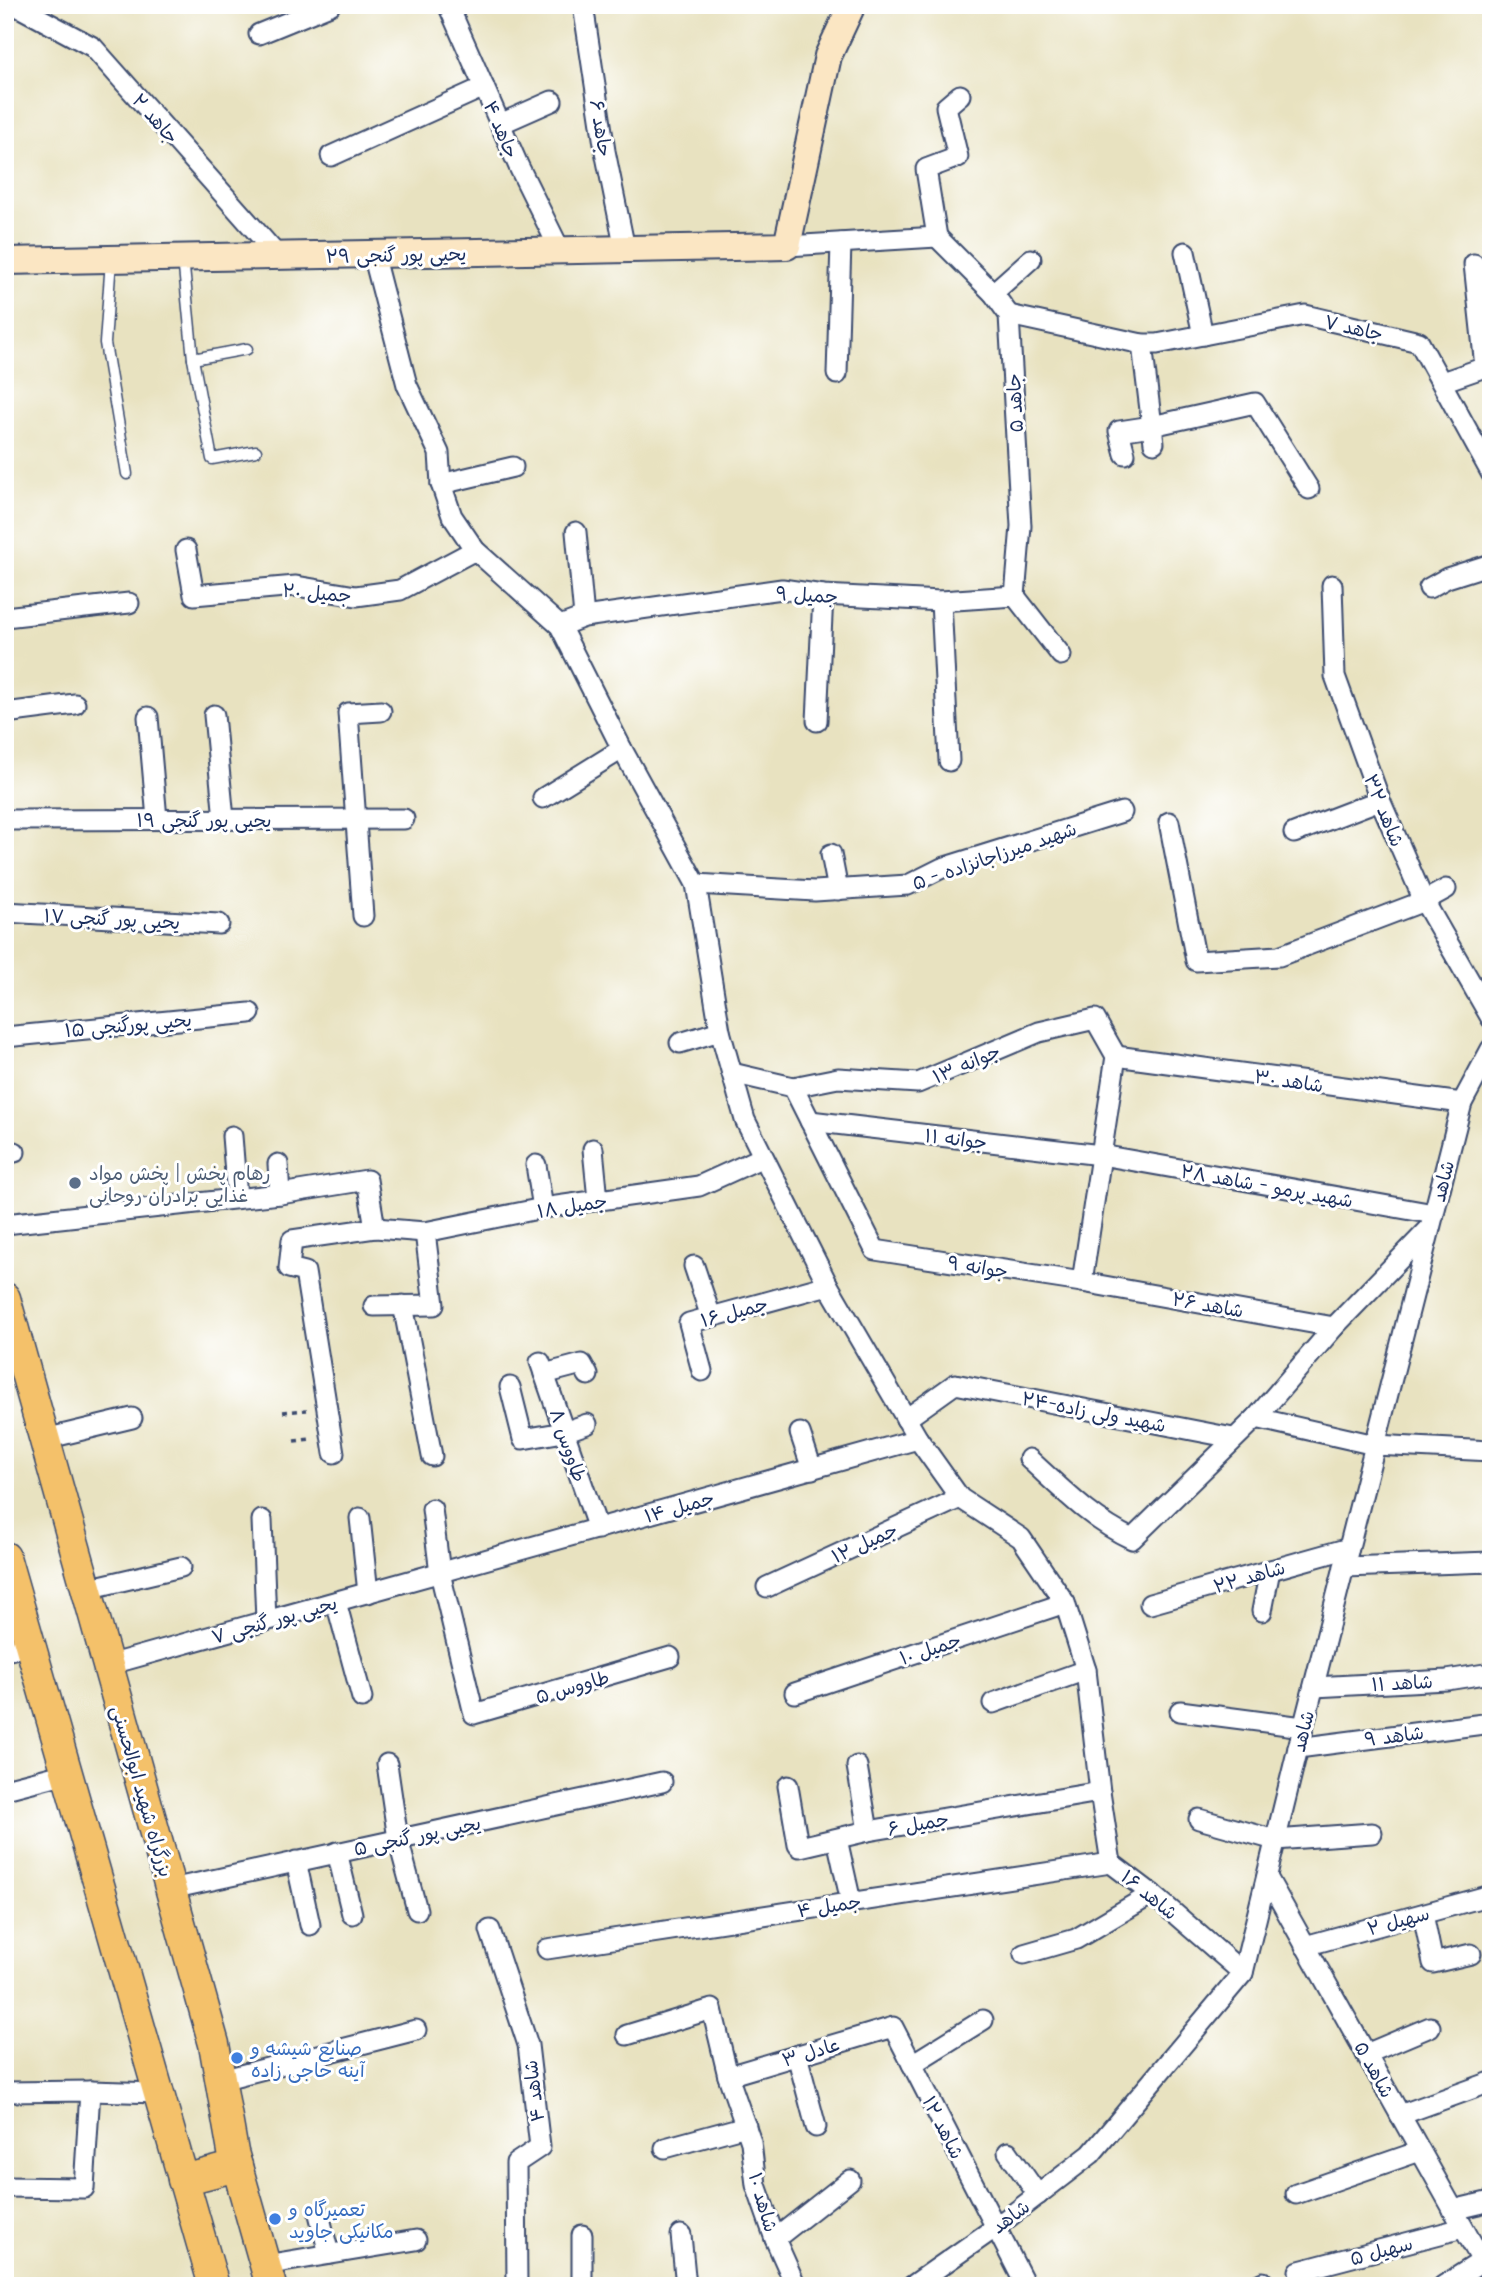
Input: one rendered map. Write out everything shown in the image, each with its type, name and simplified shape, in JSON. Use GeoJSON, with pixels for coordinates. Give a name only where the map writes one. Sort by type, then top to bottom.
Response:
{"type":"FeatureCollection","features":[{"type":"Feature","properties":{"kind":"main road"},"geometry":{"type":"LineString","coordinates":[[787,246],[828,56],[852,5]]}},
{"type":"Feature","properties":{"kind":"main road","name":"یحیی پور گنجی ۲۹"},"geometry":{"type":"LineString","coordinates":[[5,261],[787,246]]}},
{"type":"Feature","properties":{"kind":"main road","name":"بزرگراه شهید ابوالحسنی"},"geometry":{"type":"LineString","coordinates":[[5,1298],[214,2043],[237,2166],[268,2275]]}},
{"type":"Feature","properties":{"kind":"main road"},"geometry":{"type":"LineString","coordinates":[[5,1557],[18,1648],[67,1773],[214,2286]]}},
{"type":"Feature","properties":{"kind":"main road"},"geometry":{"type":"LineString","coordinates":[[183,2180],[237,2166]]}},
{"type":"Feature","properties":{"kind":"street","name":"جاهد ۲"},"geometry":{"type":"LineString","coordinates":[[15,5],[93,47],[278,256]]}},
{"type":"Feature","properties":{"kind":"street"},"geometry":{"type":"LineString","coordinates":[[258,34],[330,5]]}},
{"type":"Feature","properties":{"kind":"street","name":"جاهد ۴"},"geometry":{"type":"LineString","coordinates":[[449,5],[500,124],[559,250]]}},
{"type":"Feature","properties":{"kind":"street","name":"جاهد ۶"},"geometry":{"type":"LineString","coordinates":[[583,5],[605,152],[625,249]]}},
{"type":"Feature","properties":{"kind":"street"},"geometry":{"type":"LineString","coordinates":[[331,156],[484,87]]}},
{"type":"Feature","properties":{"kind":"street"},"geometry":{"type":"LineString","coordinates":[[960,95],[946,107],[958,157],[926,169],[937,237],[993,293],[1009,315]]}},
{"type":"Feature","properties":{"kind":"street"},"geometry":{"type":"LineString","coordinates":[[500,124],[552,101]]}},
{"type":"Feature","properties":{"kind":"street"},"geometry":{"type":"LineString","coordinates":[[787,246],[937,237]]}},
{"type":"Feature","properties":{"kind":"street"},"geometry":{"type":"LineString","coordinates":[[837,374],[841,243]]}},
{"type":"Feature","properties":{"kind":"street"},"geometry":{"type":"LineString","coordinates":[[1185,252],[1203,335]]}},
{"type":"Feature","properties":{"kind":"street"},"geometry":{"type":"LineString","coordinates":[[373,254],[407,385],[439,453],[441,484],[452,516],[475,550],[560,626],[622,750],[696,884],[720,1031],[745,1120],[828,1285],[918,1439],[960,1498]]}},
{"type":"Feature","properties":{"kind":"street"},"geometry":{"type":"LineString","coordinates":[[993,293],[1031,259]]}},
{"type":"Feature","properties":{"kind":"street"},"geometry":{"type":"LineString","coordinates":[[1441,382],[1488,366],[1474,264]]}},
{"type":"Feature","properties":{"kind":"street","name":"جاهد ۷"},"geometry":{"type":"LineString","coordinates":[[1009,315],[1142,344],[1157,344],[1305,315],[1419,342],[1491,473]]}},
{"type":"Feature","properties":{"kind":"street","name":"جاهد ۵"},"geometry":{"type":"LineString","coordinates":[[1009,315],[1021,526],[1015,596]]}},
{"type":"Feature","properties":{"kind":"street"},"geometry":{"type":"LineString","coordinates":[[1142,344],[1153,434]]}},
{"type":"Feature","properties":{"kind":"street"},"geometry":{"type":"LineString","coordinates":[[1125,454],[1119,431],[1153,434],[1255,403],[1309,489]]}},
{"type":"Feature","properties":{"kind":"street"},"geometry":{"type":"LineString","coordinates":[[441,484],[513,467]]}},
{"type":"Feature","properties":{"kind":"street"},"geometry":{"type":"LineString","coordinates":[[576,532],[584,617]]}},
{"type":"Feature","properties":{"kind":"street","name":"جمیل ۲۰"},"geometry":{"type":"LineString","coordinates":[[186,550],[194,595],[296,586],[356,596],[400,590],[475,550]]}},
{"type":"Feature","properties":{"kind":"street"},"geometry":{"type":"LineString","coordinates":[[1429,588],[1447,578],[1491,564]]}},
{"type":"Feature","properties":{"kind":"street","name":"شاهد ۳۲"},"geometry":{"type":"LineString","coordinates":[[1332,586],[1335,676],[1380,800],[1424,901],[1491,1018]]}},
{"type":"Feature","properties":{"kind":"street","name":"جمیل ۹"},"geometry":{"type":"LineString","coordinates":[[560,626],[584,617],[782,589],[823,595],[941,601],[1015,596]]}},
{"type":"Feature","properties":{"kind":"street"},"geometry":{"type":"LineString","coordinates":[[817,721],[823,595]]}},
{"type":"Feature","properties":{"kind":"street"},"geometry":{"type":"LineString","coordinates":[[1015,596],[1061,654]]}},
{"type":"Feature","properties":{"kind":"street"},"geometry":{"type":"LineString","coordinates":[[941,601],[949,761]]}},
{"type":"Feature","properties":{"kind":"street"},"geometry":{"type":"LineString","coordinates":[[5,617],[129,603]]}},
{"type":"Feature","properties":{"kind":"street"},"geometry":{"type":"LineString","coordinates":[[5,713],[75,704]]}},
{"type":"Feature","properties":{"kind":"street"},"geometry":{"type":"LineString","coordinates":[[363,916],[348,713],[381,711]]}},
{"type":"Feature","properties":{"kind":"street"},"geometry":{"type":"LineString","coordinates":[[215,715],[224,819]]}},
{"type":"Feature","properties":{"kind":"street"},"geometry":{"type":"LineString","coordinates":[[148,717],[157,819]]}},
{"type":"Feature","properties":{"kind":"street"},"geometry":{"type":"LineString","coordinates":[[543,798],[622,750]]}},
{"type":"Feature","properties":{"kind":"street"},"geometry":{"type":"LineString","coordinates":[[1294,833],[1380,800]]}},
{"type":"Feature","properties":{"kind":"street","name":"شهید میرزاجانزاده - ۵"},"geometry":{"type":"LineString","coordinates":[[696,884],[815,891],[908,885],[942,868],[1122,812]]}},
{"type":"Feature","properties":{"kind":"street","name":"یحیی پور گنجی ۱۹"},"geometry":{"type":"LineString","coordinates":[[5,820],[404,819]]}},
{"type":"Feature","properties":{"kind":"street"},"geometry":{"type":"LineString","coordinates":[[1169,822],[1196,961],[1279,956],[1424,901],[1446,889]]}},
{"type":"Feature","properties":{"kind":"street"},"geometry":{"type":"LineString","coordinates":[[831,854],[838,890]]}},
{"type":"Feature","properties":{"kind":"street","name":"یحیی پور گنجی ۱۷"},"geometry":{"type":"LineString","coordinates":[[5,912],[219,923]]}},
{"type":"Feature","properties":{"kind":"street","name":"یحیی پورگنجی ۱۵"},"geometry":{"type":"LineString","coordinates":[[5,1037],[250,1013]]}},
{"type":"Feature","properties":{"kind":"street","name":"جوانه ۱۳"},"geometry":{"type":"LineString","coordinates":[[793,1087],[838,1078],[918,1083],[1039,1032],[1095,1019],[1116,1056]]}},
{"type":"Feature","properties":{"kind":"street"},"geometry":{"type":"LineString","coordinates":[[680,1043],[720,1031]]}},
{"type":"Feature","properties":{"kind":"street","name":"شاهد"},"geometry":{"type":"LineString","coordinates":[[912,2286],[996,2227],[1091,2154],[1243,1973],[1462,1103],[1491,1049]]}},
{"type":"Feature","properties":{"kind":"street"},"geometry":{"type":"LineString","coordinates":[[1082,1282],[1116,1056]]}},
{"type":"Feature","properties":{"kind":"street","name":"شاهد ۳۰"},"geometry":{"type":"LineString","coordinates":[[1116,1056],[1462,1103]]}},
{"type":"Feature","properties":{"kind":"street"},"geometry":{"type":"LineString","coordinates":[[732,1073],[793,1087],[810,1121]]}},
{"type":"Feature","properties":{"kind":"street","name":"جوانه ۱۱"},"geometry":{"type":"LineString","coordinates":[[810,1121],[1101,1156]]}},
{"type":"Feature","properties":{"kind":"street","name":"جوانه ۹"},"geometry":{"type":"LineString","coordinates":[[810,1121],[875,1250],[1082,1282]]}},
{"type":"Feature","properties":{"kind":"street"},"geometry":{"type":"LineString","coordinates":[[232,1136],[237,1198]]}},
{"type":"Feature","properties":{"kind":"street"},"geometry":{"type":"LineString","coordinates":[[593,1149],[598,1200]]}},
{"type":"Feature","properties":{"kind":"street","name":"شهید پرمو - شاهد ۲۸"},"geometry":{"type":"LineString","coordinates":[[1101,1156],[1432,1221]]}},
{"type":"Feature","properties":{"kind":"street","name":"جمیل ۱۸"},"geometry":{"type":"LineString","coordinates":[[326,1408],[305,1272],[289,1268],[292,1240],[375,1228],[425,1232],[543,1208],[699,1186],[763,1157]]}},
{"type":"Feature","properties":{"kind":"street"},"geometry":{"type":"LineString","coordinates":[[278,1164],[279,1194]]}},
{"type":"Feature","properties":{"kind":"street"},"geometry":{"type":"LineString","coordinates":[[536,1165],[543,1208]]}},
{"type":"Feature","properties":{"kind":"street"},"geometry":{"type":"LineString","coordinates":[[5,1224],[279,1194],[367,1180],[375,1228]]}},
{"type":"Feature","properties":{"kind":"street"},"geometry":{"type":"LineString","coordinates":[[1029,1459],[1082,1508],[1108,1528],[1132,1539],[1255,1418],[1432,1221]]}},
{"type":"Feature","properties":{"kind":"street"},"geometry":{"type":"LineString","coordinates":[[374,1306],[434,1305],[425,1232]]}},
{"type":"Feature","properties":{"kind":"street"},"geometry":{"type":"LineString","coordinates":[[694,1266],[711,1317]]}},
{"type":"Feature","properties":{"kind":"street","name":"شاهد ۲۶"},"geometry":{"type":"LineString","coordinates":[[1082,1282],[1334,1327]]}},
{"type":"Feature","properties":{"kind":"street","name":"جمیل ۱۶"},"geometry":{"type":"LineString","coordinates":[[702,1371],[689,1323],[828,1285]]}},
{"type":"Feature","properties":{"kind":"street"},"geometry":{"type":"LineString","coordinates":[[403,1306],[432,1455]]}},
{"type":"Feature","properties":{"kind":"street","name":"طاووس ۸"},"geometry":{"type":"LineString","coordinates":[[588,1374],[582,1364],[542,1368],[598,1529]]}},
{"type":"Feature","properties":{"kind":"street","name":"شهید ولی زاده-۲۴"},"geometry":{"type":"LineString","coordinates":[[906,1419],[955,1384],[1233,1438]]}},
{"type":"Feature","properties":{"kind":"street"},"geometry":{"type":"LineString","coordinates":[[510,1387],[523,1439],[564,1432],[587,1424]]}},
{"type":"Feature","properties":{"kind":"street"},"geometry":{"type":"LineString","coordinates":[[326,1408],[334,1453]]}},
{"type":"Feature","properties":{"kind":"street"},"geometry":{"type":"LineString","coordinates":[[45,1439],[132,1418]]}},
{"type":"Feature","properties":{"kind":"street"},"geometry":{"type":"LineString","coordinates":[[1255,1418],[1375,1445],[1491,1451]]}},
{"type":"Feature","properties":{"kind":"street"},"geometry":{"type":"LineString","coordinates":[[800,1433],[812,1469]]}},
{"type":"Feature","properties":{"kind":"street","name":"جمیل ۱۴"},"geometry":{"type":"LineString","coordinates":[[440,1573],[918,1439]]}},
{"type":"Feature","properties":{"kind":"street","name":"جمیل ۱۲"},"geometry":{"type":"LineString","coordinates":[[767,1587],[960,1498]]}},
{"type":"Feature","properties":{"kind":"street","name":"شاهد ۱۶"},"geometry":{"type":"LineString","coordinates":[[960,1498],[1021,1538],[1065,1603],[1086,1670],[1111,1863],[1152,1894],[1243,1973]]}},
{"type":"Feature","properties":{"kind":"street"},"geometry":{"type":"LineString","coordinates":[[432,1509],[440,1573]]}},
{"type":"Feature","properties":{"kind":"street"},"geometry":{"type":"LineString","coordinates":[[360,1518],[368,1593]]}},
{"type":"Feature","properties":{"kind":"street"},"geometry":{"type":"LineString","coordinates":[[262,1520],[266,1621]]}},
{"type":"Feature","properties":{"kind":"street","name":"شاهد ۲۲"},"geometry":{"type":"LineString","coordinates":[[1150,1604],[1270,1570],[1346,1557],[1491,1562]]}},
{"type":"Feature","properties":{"kind":"street"},"geometry":{"type":"LineString","coordinates":[[87,1589],[181,1567]]}},
{"type":"Feature","properties":{"kind":"street"},"geometry":{"type":"LineString","coordinates":[[1262,1611],[1270,1570]]}},
{"type":"Feature","properties":{"kind":"street","name":"یحیی پور گنجی ۷"},"geometry":{"type":"LineString","coordinates":[[108,1665],[440,1573]]}},
{"type":"Feature","properties":{"kind":"street","name":"طاووس ۵"},"geometry":{"type":"LineString","coordinates":[[440,1573],[474,1714],[670,1657]]}},
{"type":"Feature","properties":{"kind":"street"},"geometry":{"type":"LineString","coordinates":[[335,1602],[362,1698]]}},
{"type":"Feature","properties":{"kind":"street","name":"جمیل ۱۰"},"geometry":{"type":"LineString","coordinates":[[795,1693],[1065,1603]]}},
{"type":"Feature","properties":{"kind":"street"},"geometry":{"type":"LineString","coordinates":[[993,1703],[1086,1670]]}},
{"type":"Feature","properties":{"kind":"street","name":"شاهد ۱۱"},"geometry":{"type":"LineString","coordinates":[[1314,1687],[1447,1680],[1491,1673]]}},
{"type":"Feature","properties":{"kind":"street"},"geometry":{"type":"LineString","coordinates":[[1180,1711],[1303,1727]]}},
{"type":"Feature","properties":{"kind":"street","name":"شاهد ۹"},"geometry":{"type":"LineString","coordinates":[[1298,1748],[1491,1723]]}},
{"type":"Feature","properties":{"kind":"street"},"geometry":{"type":"LineString","coordinates":[[387,1764],[398,1839],[417,1910]]}},
{"type":"Feature","properties":{"kind":"street"},"geometry":{"type":"LineString","coordinates":[[857,1766],[869,1831]]}},
{"type":"Feature","properties":{"kind":"street"},"geometry":{"type":"LineString","coordinates":[[5,1789],[67,1773]]}},
{"type":"Feature","properties":{"kind":"street","name":"یحیی پور گنجی ۵"},"geometry":{"type":"LineString","coordinates":[[171,1889],[662,1782]]}},
{"type":"Feature","properties":{"kind":"street","name":"جمیل ۶"},"geometry":{"type":"LineString","coordinates":[[788,1786],[800,1847],[869,1831],[1100,1792]]}},
{"type":"Feature","properties":{"kind":"street"},"geometry":{"type":"LineString","coordinates":[[1199,1819],[1275,1840],[1372,1833]]}},
{"type":"Feature","properties":{"kind":"street"},"geometry":{"type":"LineString","coordinates":[[837,1839],[850,1902]]}},
{"type":"Feature","properties":{"kind":"street"},"geometry":{"type":"LineString","coordinates":[[337,1852],[352,1914]]}},
{"type":"Feature","properties":{"kind":"street"},"geometry":{"type":"LineString","coordinates":[[296,1861],[310,1925]]}},
{"type":"Feature","properties":{"kind":"street","name":"جمیل ۴"},"geometry":{"type":"LineString","coordinates":[[547,1949],[1111,1863]]}},
{"type":"Feature","properties":{"kind":"street","name":"شاهد ۵"},"geometry":{"type":"LineString","coordinates":[[1267,1877],[1463,2228],[1486,2261]]}},
{"type":"Feature","properties":{"kind":"street"},"geometry":{"type":"LineString","coordinates":[[1024,1955],[1076,1939],[1152,1894]]}},
{"type":"Feature","properties":{"kind":"street","name":"سهیل ۲"},"geometry":{"type":"LineString","coordinates":[[1306,1946],[1491,1895]]}},
{"type":"Feature","properties":{"kind":"street"},"geometry":{"type":"LineString","coordinates":[[1423,1914],[1433,1963],[1471,1954]]}},
{"type":"Feature","properties":{"kind":"street","name":"شاهد ۴"},"geometry":{"type":"LineString","coordinates":[[490,1930],[528,2045],[540,2147],[516,2163],[517,2286]]}},
{"type":"Feature","properties":{"kind":"street","name":"شاهد ۱۰"},"geometry":{"type":"LineString","coordinates":[[627,2035],[712,2009],[728,2076],[751,2142],[756,2185],[775,2239],[796,2286]]}},
{"type":"Feature","properties":{"kind":"street"},"geometry":{"type":"LineString","coordinates":[[912,2064],[983,2020]]}},
{"type":"Feature","properties":{"kind":"street","name":"شاهد ۱۲"},"geometry":{"type":"LineString","coordinates":[[893,2027],[1026,2286]]}},
{"type":"Feature","properties":{"kind":"street","name":"عادل ۳"},"geometry":{"type":"LineString","coordinates":[[728,2076],[893,2027]]}},
{"type":"Feature","properties":{"kind":"street"},"geometry":{"type":"LineString","coordinates":[[1366,2054],[1430,2027]]}},
{"type":"Feature","properties":{"kind":"street"},"geometry":{"type":"LineString","coordinates":[[221,2080],[416,2030]]}},
{"type":"Feature","properties":{"kind":"street"},"geometry":{"type":"LineString","coordinates":[[797,2055],[816,2127]]}},
{"type":"Feature","properties":{"kind":"street"},"geometry":{"type":"LineString","coordinates":[[1400,2115],[1491,2082]]}},
{"type":"Feature","properties":{"kind":"street"},"geometry":{"type":"LineString","coordinates":[[5,2187],[84,2188],[90,2091]]}},
{"type":"Feature","properties":{"kind":"street"},"geometry":{"type":"LineString","coordinates":[[5,2092],[158,2093]]}},
{"type":"Feature","properties":{"kind":"street"},"geometry":{"type":"LineString","coordinates":[[665,2148],[746,2126]]}},
{"type":"Feature","properties":{"kind":"street"},"geometry":{"type":"LineString","coordinates":[[1296,2194],[1420,2151]]}},
{"type":"Feature","properties":{"kind":"street"},"geometry":{"type":"LineString","coordinates":[[1008,2152],[1038,2195]]}},
{"type":"Feature","properties":{"kind":"street"},"geometry":{"type":"LineString","coordinates":[[775,2239],[850,2180]]}},
{"type":"Feature","properties":{"kind":"street"},"geometry":{"type":"LineString","coordinates":[[1453,2210],[1491,2201]]}},
{"type":"Feature","properties":{"kind":"street"},"geometry":{"type":"LineString","coordinates":[[319,2214],[329,2254]]}},
{"type":"Feature","properties":{"kind":"street","name":"سهیل ۵"},"geometry":{"type":"LineString","coordinates":[[1299,2272],[1463,2228]]}},
{"type":"Feature","properties":{"kind":"street"},"geometry":{"type":"LineString","coordinates":[[582,2235],[582,2286]]}},
{"type":"Feature","properties":{"kind":"street"},"geometry":{"type":"LineString","coordinates":[[681,2235],[686,2286]]}},
{"type":"Feature","properties":{"kind":"street"},"geometry":{"type":"LineString","coordinates":[[268,2275],[329,2254],[416,2240]]}},
{"type":"Feature","properties":{"kind":"street"},"geometry":{"type":"LineString","coordinates":[[1443,2286],[1486,2261]]}},
{"type":"Feature","properties":{"kind":"lane"},"geometry":{"type":"LineString","coordinates":[[183,258],[193,359],[212,459],[256,451]]}},
{"type":"Feature","properties":{"kind":"lane"},"geometry":{"type":"LineString","coordinates":[[111,259],[105,343],[127,474]]}},
{"type":"Feature","properties":{"kind":"lane"},"geometry":{"type":"LineString","coordinates":[[193,359],[247,349]]}},
{"type":"Feature","properties":{"kind":"path"},"geometry":{"type":"LineString","coordinates":[[283,1412],[326,1408]]}},
{"type":"Feature","properties":{"kind":"place","name":"رهام پخش | پخش مواد غذایی برادران روحانی"},"geometry":{"type":"Point","coordinates":[75,1183]}},
{"type":"Feature","properties":{"kind":"place","name":"صنایع شیشه و آینه حاجی زاده"},"geometry":{"type":"Point","coordinates":[237,2058]}},
{"type":"Feature","properties":{"kind":"place","name":"تعمیرگاه و مکانیکی جاوید"},"geometry":{"type":"Point","coordinates":[275,2219]}}]}
